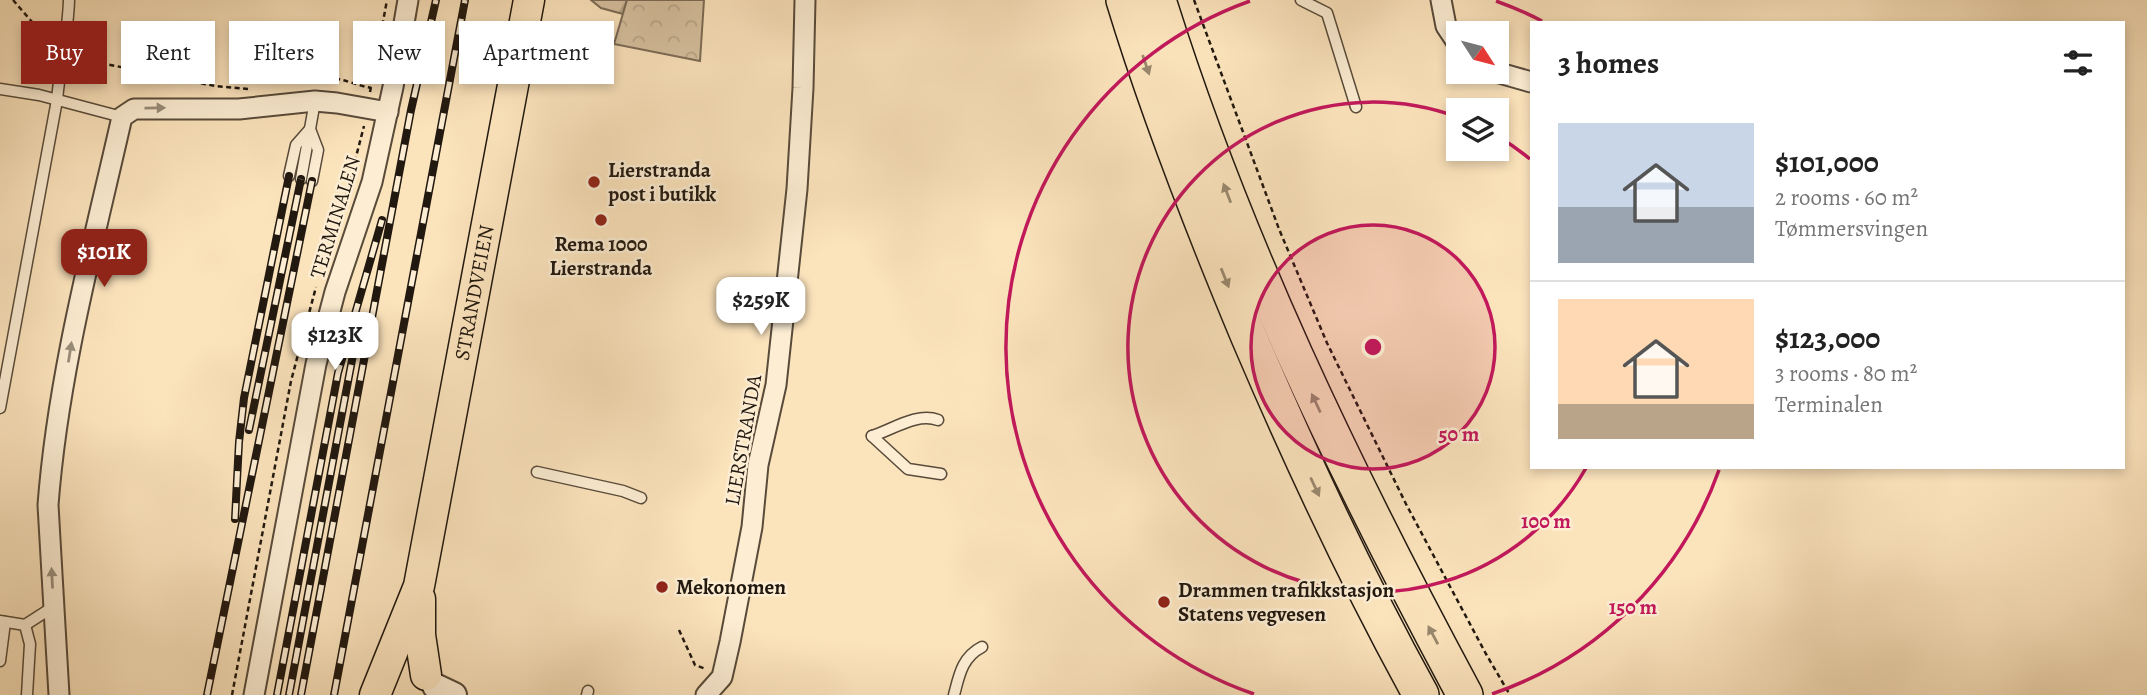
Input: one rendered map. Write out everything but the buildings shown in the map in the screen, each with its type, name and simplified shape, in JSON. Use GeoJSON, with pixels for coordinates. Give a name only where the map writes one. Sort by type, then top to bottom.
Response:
{"type":"FeatureCollection","features":[{"type":"Feature","properties":{"kind":"highway"},"geometry":{"type":"LineString","coordinates":[[1124,0],[1189,187],[1263,369],[1334,526],[1421,695]]}},
{"type":"Feature","properties":{"kind":"highway"},"geometry":{"type":"LineString","coordinates":[[1158,0],[1227,193],[1293,353],[1404,581],[1465,695]]}},
{"type":"Feature","properties":{"kind":"main road","name":"STRANDVEIEN"},"geometry":{"type":"LineString","coordinates":[[377,689],[419,586],[529,0]]}},
{"type":"Feature","properties":{"kind":"main road","name":"STRANDVEIEN"},"geometry":{"type":"LineString","coordinates":[[419,586],[420,635],[438,688]]}},
{"type":"Feature","properties":{"kind":"main road"},"geometry":{"type":"LineString","coordinates":[[377,689],[388,675],[406,670],[438,688]]}},
{"type":"Feature","properties":{"kind":"street","name":"TERMINALEN"},"geometry":{"type":"LineString","coordinates":[[254,695],[316,364],[335,292],[372,182],[388,112],[408,0]]}},
{"type":"Feature","properties":{"kind":"street","name":"LIERSTRANDA"},"geometry":{"type":"LineString","coordinates":[[719,681],[752,527],[759,457],[776,385],[798,176],[805,0]]}},
{"type":"Feature","properties":{"kind":"street"},"geometry":{"type":"LineString","coordinates":[[1441,0],[1446,26]]}},
{"type":"Feature","properties":{"kind":"street"},"geometry":{"type":"LineString","coordinates":[[1509,76],[1530,82]]}},
{"type":"Feature","properties":{"kind":"street"},"geometry":{"type":"LineString","coordinates":[[59,695],[48,505],[51,474],[73,334],[122,117],[134,109],[239,108],[309,93],[337,103],[388,112]]}},
{"type":"Feature","properties":{"kind":"street"},"geometry":{"type":"LineString","coordinates":[[706,695],[719,681]]}},
{"type":"Feature","properties":{"kind":"lane"},"geometry":{"type":"LineString","coordinates":[[68,21],[69,0]]}},
{"type":"Feature","properties":{"kind":"lane"},"geometry":{"type":"LineString","coordinates":[[1301,0],[1327,13],[1356,107]]}},
{"type":"Feature","properties":{"kind":"lane"},"geometry":{"type":"LineString","coordinates":[[0,408],[59,84]]}},
{"type":"Feature","properties":{"kind":"lane"},"geometry":{"type":"LineString","coordinates":[[0,89],[122,117]]}},
{"type":"Feature","properties":{"kind":"lane"},"geometry":{"type":"LineString","coordinates":[[295,178],[310,129],[309,93]]}},
{"type":"Feature","properties":{"kind":"lane"},"geometry":{"type":"LineString","coordinates":[[310,129],[318,150],[312,181]]}},
{"type":"Feature","properties":{"kind":"lane"},"geometry":{"type":"LineString","coordinates":[[938,420],[914,420],[873,436],[908,469],[941,474]]}},
{"type":"Feature","properties":{"kind":"lane"},"geometry":{"type":"LineString","coordinates":[[537,471],[623,491],[641,498]]}},
{"type":"Feature","properties":{"kind":"lane"},"geometry":{"type":"LineString","coordinates":[[0,661],[3,621],[25,625],[53,607]]}},
{"type":"Feature","properties":{"kind":"lane"},"geometry":{"type":"LineString","coordinates":[[25,625],[30,644],[27,695]]}},
{"type":"Feature","properties":{"kind":"lane"},"geometry":{"type":"LineString","coordinates":[[954,695],[963,665],[970,655],[982,647]]}},
{"type":"Feature","properties":{"kind":"path"},"geometry":{"type":"LineString","coordinates":[[13,0],[31,21]]}},
{"type":"Feature","properties":{"kind":"path"},"geometry":{"type":"LineString","coordinates":[[1194,0],[1270,206],[1327,343],[1406,504],[1510,695]]}},
{"type":"Feature","properties":{"kind":"path"},"geometry":{"type":"LineString","coordinates":[[107,65],[215,86],[248,89]]}},
{"type":"Feature","properties":{"kind":"path"},"geometry":{"type":"LineString","coordinates":[[309,93],[336,78],[370,88]]}},
{"type":"Feature","properties":{"kind":"path"},"geometry":{"type":"LineString","coordinates":[[679,630],[695,665],[719,681]]}},
{"type":"Feature","properties":{"kind":"green space"},"geometry":{"type":"Polygon","coordinates":[[[591,0],[627,0],[623,14],[601,8],[591,0]]]}},
{"type":"Feature","properties":{"kind":"green space"},"geometry":{"type":"Polygon","coordinates":[[[627,0],[704,0],[700,61],[614,44],[627,0]]]}},
{"type":"Feature","properties":{"kind":"railway"},"geometry":{"type":"LineString","coordinates":[[301,695],[411,110],[436,0]]}},
{"type":"Feature","properties":{"kind":"railway"},"geometry":{"type":"LineString","coordinates":[[334,695],[465,0]]}},
{"type":"Feature","properties":{"kind":"railway"},"geometry":{"type":"LineString","coordinates":[[235,519],[244,398],[289,176]]}},
{"type":"Feature","properties":{"kind":"railway"},"geometry":{"type":"LineString","coordinates":[[249,430],[301,179]]}},
{"type":"Feature","properties":{"kind":"railway"},"geometry":{"type":"LineString","coordinates":[[207,695],[312,181]]}},
{"type":"Feature","properties":{"kind":"railway"},"geometry":{"type":"LineString","coordinates":[[277,695],[338,373],[382,220]]}},
{"type":"Feature","properties":{"kind":"railway"},"geometry":{"type":"LineString","coordinates":[[289,695],[356,339]]}},
{"type":"Feature","properties":{"kind":"place","name":"Lierstranda post i butikk"},"geometry":{"type":"Point","coordinates":[594,182]}},
{"type":"Feature","properties":{"kind":"place","name":"Rema 1000 Lierstranda"},"geometry":{"type":"Point","coordinates":[601,220]}},
{"type":"Feature","properties":{"kind":"place","name":"Mekonomen"},"geometry":{"type":"Point","coordinates":[662,587]}},
{"type":"Feature","properties":{"kind":"place","name":"Drammen trafikkstasjon Statens vegvesen"},"geometry":{"type":"Point","coordinates":[1164,602]}}]}
